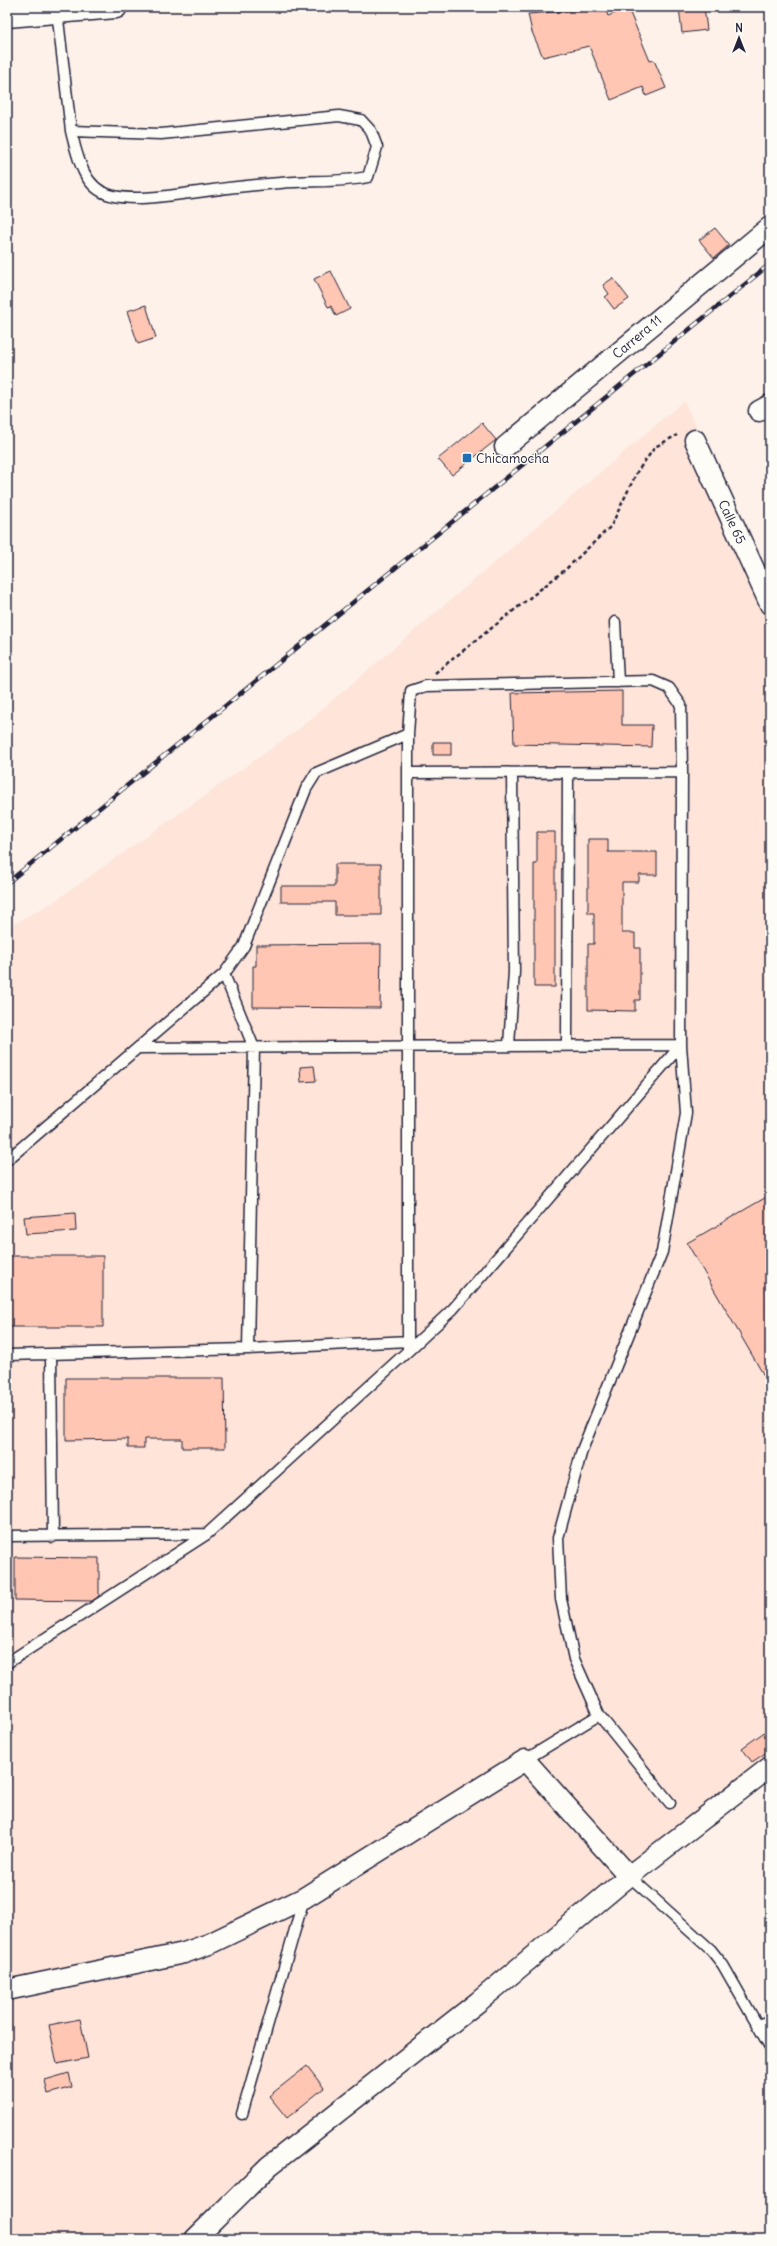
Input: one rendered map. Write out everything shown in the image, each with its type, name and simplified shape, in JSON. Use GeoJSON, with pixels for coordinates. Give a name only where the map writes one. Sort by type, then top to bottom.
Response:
{"type":"FeatureCollection","features":[{"type":"Feature","properties":{"kind":"main road"},"geometry":{"type":"LineString","coordinates":[[7,16],[116,7]]}},
{"type":"Feature","properties":{"kind":"street","name":"Carrera 11"},"geometry":{"type":"LineString","coordinates":[[505,447],[770,227]]}},
{"type":"Feature","properties":{"kind":"street","name":"Calle 65"},"geometry":{"type":"LineString","coordinates":[[695,440],[770,604]]}},
{"type":"Feature","properties":{"kind":"street"},"geometry":{"type":"LineString","coordinates":[[7,1990],[184,1953],[209,1944],[304,1898],[525,1760],[630,1876]]}},
{"type":"Feature","properties":{"kind":"street"},"geometry":{"type":"LineString","coordinates":[[195,2239],[269,2166],[478,2002],[630,1876],[770,1767]]}},
{"type":"Feature","properties":{"kind":"lane"},"geometry":{"type":"LineString","coordinates":[[57,11],[71,131],[81,170],[93,185],[110,195],[153,198],[282,182],[348,181],[368,177],[377,147],[371,131],[361,120],[339,116],[161,134],[71,131]]}},
{"type":"Feature","properties":{"kind":"lane"},"geometry":{"type":"LineString","coordinates":[[615,622],[618,682]]}},
{"type":"Feature","properties":{"kind":"lane"},"geometry":{"type":"LineString","coordinates":[[408,1346],[408,734],[411,692],[426,686],[653,681],[669,688],[681,705],[681,1045],[686,1113],[662,1252],[582,1450],[558,1538],[561,1599],[574,1659],[599,1715],[670,1803]]}},
{"type":"Feature","properties":{"kind":"lane"},"geometry":{"type":"LineString","coordinates":[[7,1160],[224,974],[244,946],[306,789],[316,773],[408,734]]}},
{"type":"Feature","properties":{"kind":"lane"},"geometry":{"type":"LineString","coordinates":[[408,774],[682,772]]}},
{"type":"Feature","properties":{"kind":"lane"},"geometry":{"type":"LineString","coordinates":[[567,1045],[568,773]]}},
{"type":"Feature","properties":{"kind":"lane"},"geometry":{"type":"LineString","coordinates":[[509,1045],[514,972],[512,774]]}},
{"type":"Feature","properties":{"kind":"lane"},"geometry":{"type":"LineString","coordinates":[[224,974],[254,1048],[248,1349]]}},
{"type":"Feature","properties":{"kind":"lane"},"geometry":{"type":"LineString","coordinates":[[138,1048],[681,1045]]}},
{"type":"Feature","properties":{"kind":"lane"},"geometry":{"type":"LineString","coordinates":[[7,1663],[208,1534],[408,1346],[453,1309],[681,1045]]}},
{"type":"Feature","properties":{"kind":"lane"},"geometry":{"type":"LineString","coordinates":[[7,1355],[408,1346]]}},
{"type":"Feature","properties":{"kind":"lane"},"geometry":{"type":"LineString","coordinates":[[51,1354],[53,1537]]}},
{"type":"Feature","properties":{"kind":"lane"},"geometry":{"type":"LineString","coordinates":[[7,1536],[53,1537],[208,1534]]}},
{"type":"Feature","properties":{"kind":"lane"},"geometry":{"type":"LineString","coordinates":[[525,1760],[599,1715]]}},
{"type":"Feature","properties":{"kind":"lane"},"geometry":{"type":"LineString","coordinates":[[630,1876],[710,1950],[724,1965],[770,2047]]}},
{"type":"Feature","properties":{"kind":"lane"},"geometry":{"type":"LineString","coordinates":[[242,2114],[304,1898]]}},
{"type":"Feature","properties":{"kind":"lane"},"geometry":{"type":"LineString","coordinates":[[757,2025],[770,2021]]}},
{"type":"Feature","properties":{"kind":"path"},"geometry":{"type":"LineString","coordinates":[[411,692],[566,569],[611,526],[637,472],[655,447],[680,434],[688,433],[695,440]]}},
{"type":"Feature","properties":{"kind":"shaded area"},"geometry":{"type":"Polygon","coordinates":[[[684,401],[770,584],[770,1773],[276,2163],[199,2239],[7,2239],[7,928],[55,901],[299,729],[684,401]]]}},
{"type":"Feature","properties":{"kind":"building"},"geometry":{"type":"Polygon","coordinates":[[[679,7],[704,7],[707,30],[682,33],[679,7]]]}},
{"type":"Feature","properties":{"kind":"building"},"geometry":{"type":"Polygon","coordinates":[[[605,8],[608,16],[628,8],[650,61],[654,60],[666,88],[646,96],[643,87],[611,100],[589,46],[543,57],[532,32],[528,14],[605,8]]]}},
{"type":"Feature","properties":{"kind":"building"},"geometry":{"type":"Polygon","coordinates":[[[715,228],[729,245],[714,258],[699,240],[715,228]]]}},
{"type":"Feature","properties":{"kind":"building"},"geometry":{"type":"Polygon","coordinates":[[[331,271],[350,309],[336,316],[331,306],[328,307],[314,279],[331,271]]]}},
{"type":"Feature","properties":{"kind":"building"},"geometry":{"type":"Polygon","coordinates":[[[613,278],[629,299],[614,309],[605,297],[609,294],[603,285],[613,278]]]}},
{"type":"Feature","properties":{"kind":"building"},"geometry":{"type":"Polygon","coordinates":[[[146,305],[156,338],[138,344],[127,311],[146,305]]]}},
{"type":"Feature","properties":{"kind":"building"},"geometry":{"type":"Polygon","coordinates":[[[482,423],[496,440],[452,475],[438,459],[482,423]]]}},
{"type":"Feature","properties":{"kind":"building"},"geometry":{"type":"Polygon","coordinates":[[[622,691],[622,725],[652,725],[651,747],[514,744],[512,693],[622,691]]]}},
{"type":"Feature","properties":{"kind":"building"},"geometry":{"type":"Polygon","coordinates":[[[433,742],[451,742],[451,755],[433,755],[433,742]]]}},
{"type":"Feature","properties":{"kind":"building"},"geometry":{"type":"Polygon","coordinates":[[[537,832],[555,832],[555,987],[534,987],[534,864],[537,864],[537,832]]]}},
{"type":"Feature","properties":{"kind":"building"},"geometry":{"type":"Polygon","coordinates":[[[588,839],[608,839],[608,852],[657,852],[657,875],[639,875],[639,882],[622,882],[622,933],[635,933],[635,948],[640,948],[640,1000],[635,1000],[635,1011],[588,1010],[588,944],[594,944],[594,913],[588,913],[588,839]]]}},
{"type":"Feature","properties":{"kind":"building"},"geometry":{"type":"Polygon","coordinates":[[[335,864],[381,864],[381,915],[335,915],[335,902],[281,902],[281,886],[335,886],[335,864]]]}},
{"type":"Feature","properties":{"kind":"building"},"geometry":{"type":"Polygon","coordinates":[[[381,944],[380,1008],[253,1007],[253,966],[256,966],[256,945],[381,944]]]}},
{"type":"Feature","properties":{"kind":"building"},"geometry":{"type":"Polygon","coordinates":[[[314,1066],[316,1081],[301,1082],[300,1067],[314,1066]]]}},
{"type":"Feature","properties":{"kind":"building"},"geometry":{"type":"Polygon","coordinates":[[[770,1195],[770,1386],[687,1243],[770,1195]]]}},
{"type":"Feature","properties":{"kind":"building"},"geometry":{"type":"Polygon","coordinates":[[[75,1213],[76,1231],[26,1234],[24,1217],[75,1213]]]}},
{"type":"Feature","properties":{"kind":"building"},"geometry":{"type":"Polygon","coordinates":[[[7,1256],[103,1256],[103,1327],[7,1327],[7,1256]]]}},
{"type":"Feature","properties":{"kind":"building"},"geometry":{"type":"Polygon","coordinates":[[[66,1378],[224,1378],[225,1448],[182,1448],[182,1439],[144,1439],[144,1448],[128,1448],[128,1439],[66,1440],[66,1378]]]}},
{"type":"Feature","properties":{"kind":"building"},"geometry":{"type":"Polygon","coordinates":[[[15,1557],[99,1558],[99,1596],[92,1601],[15,1600],[15,1557]]]}},
{"type":"Feature","properties":{"kind":"building"},"geometry":{"type":"Polygon","coordinates":[[[770,1728],[770,1750],[752,1762],[742,1748],[770,1728]]]}},
{"type":"Feature","properties":{"kind":"building"},"geometry":{"type":"Polygon","coordinates":[[[80,2019],[88,2058],[57,2064],[49,2025],[80,2019]]]}},
{"type":"Feature","properties":{"kind":"building"},"geometry":{"type":"Polygon","coordinates":[[[307,2066],[324,2088],[287,2118],[269,2096],[307,2066]]]}},
{"type":"Feature","properties":{"kind":"building"},"geometry":{"type":"Polygon","coordinates":[[[69,2073],[72,2087],[48,2094],[45,2080],[69,2073]]]}},
{"type":"Feature","properties":{"kind":"railway"},"geometry":{"type":"LineString","coordinates":[[7,883],[770,264]]}},
{"type":"Feature","properties":{"kind":"place","name":"Chicamocha"},"geometry":{"type":"Point","coordinates":[467,458]}}]}
